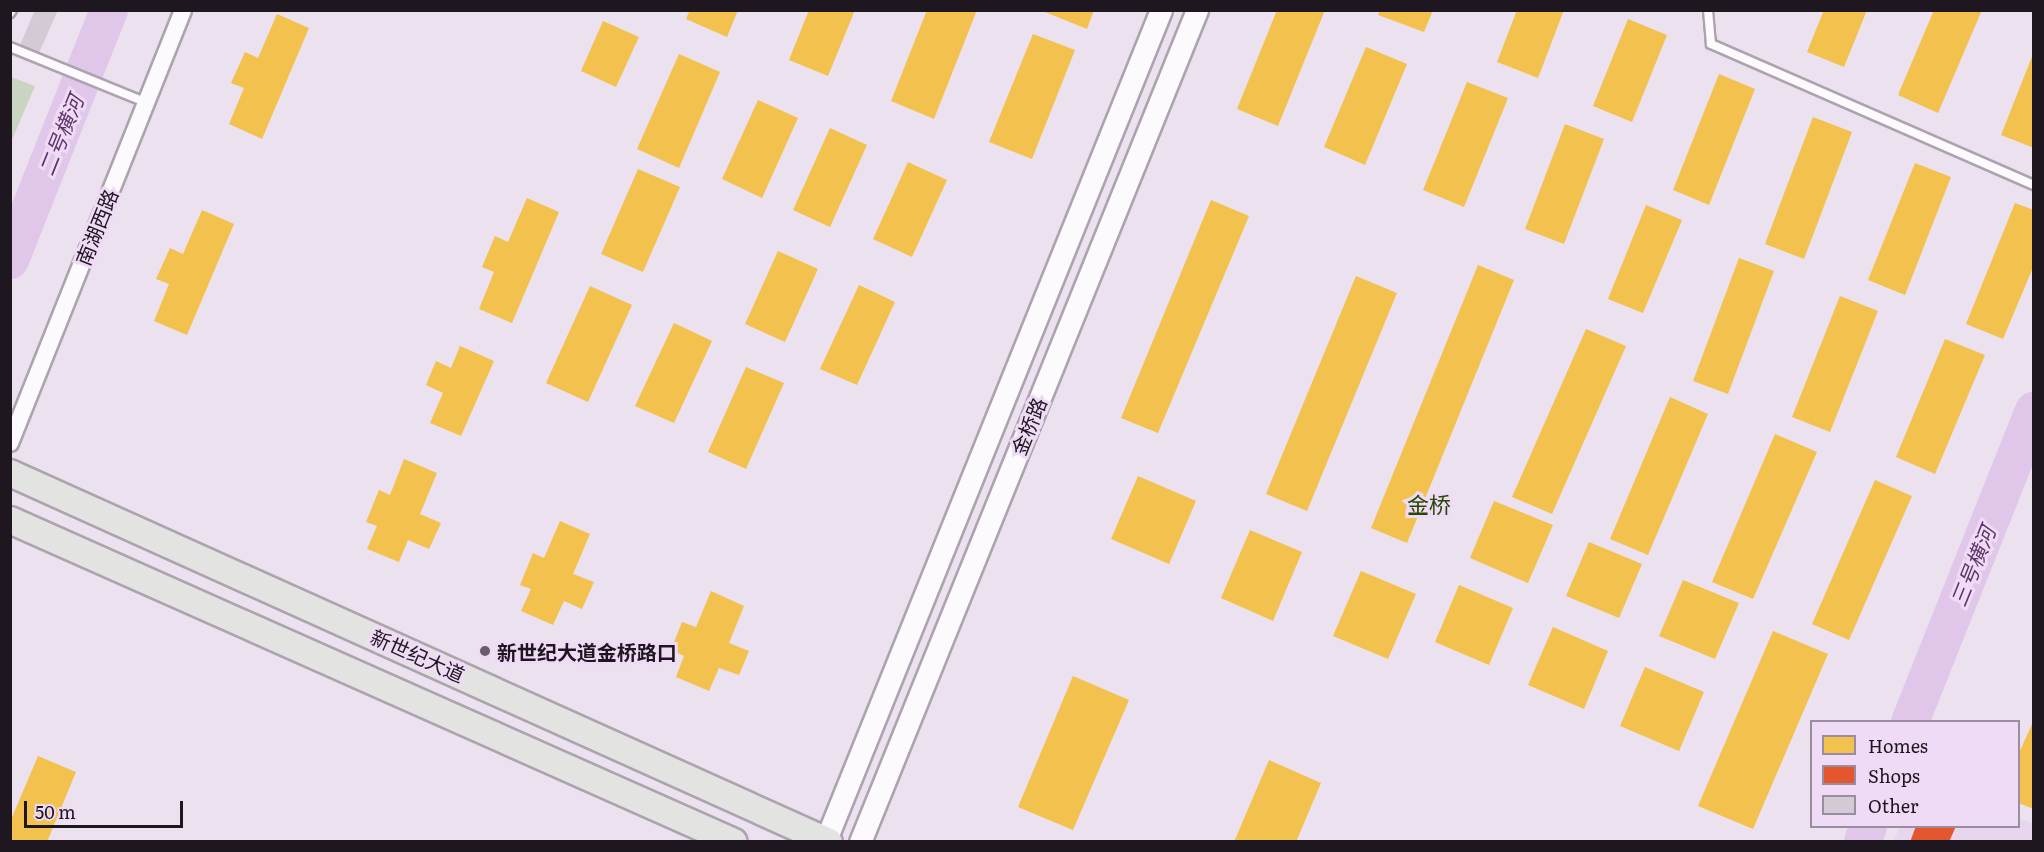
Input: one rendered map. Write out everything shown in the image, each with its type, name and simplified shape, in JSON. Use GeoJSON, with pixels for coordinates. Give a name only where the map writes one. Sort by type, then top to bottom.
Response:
{"type":"FeatureCollection","features":[{"type":"Feature","properties":{"kind":"main road","name":"新世纪大道"},"geometry":{"type":"LineString","coordinates":[[10,473],[826,841]]}},
{"type":"Feature","properties":{"kind":"main road"},"geometry":{"type":"LineString","coordinates":[[10,520],[734,842]]}},
{"type":"Feature","properties":{"kind":"street","name":"南湖西路"},"geometry":{"type":"LineString","coordinates":[[10,443],[183,10]]}},
{"type":"Feature","properties":{"kind":"street","name":"金桥路"},"geometry":{"type":"LineString","coordinates":[[826,841],[1161,10]]}},
{"type":"Feature","properties":{"kind":"street","name":"金桥路"},"geometry":{"type":"LineString","coordinates":[[860,842],[1197,10]]}},
{"type":"Feature","properties":{"kind":"lane"},"geometry":{"type":"LineString","coordinates":[[1708,10],[1711,44],[2034,185]]}},
{"type":"Feature","properties":{"kind":"lane"},"geometry":{"type":"LineString","coordinates":[[10,47],[145,102]]}},
{"type":"Feature","properties":{"kind":"shaded area"},"geometry":{"type":"Polygon","coordinates":[[[2020,818],[2033,824],[2033,841],[1893,842],[1900,828],[2020,828],[2020,818]]]}},
{"type":"Feature","properties":{"kind":"green space"},"geometry":{"type":"Polygon","coordinates":[[[11,77],[35,86],[11,142],[11,77]]]}},
{"type":"Feature","properties":{"kind":"building: Homes"},"geometry":{"type":"Polygon","coordinates":[[[690,10],[738,10],[727,37],[686,19],[690,10]]]}},
{"type":"Feature","properties":{"kind":"building: Homes"},"geometry":{"type":"Polygon","coordinates":[[[809,10],[855,10],[828,76],[789,60],[809,10]]]}},
{"type":"Feature","properties":{"kind":"building: Homes"},"geometry":{"type":"Polygon","coordinates":[[[927,10],[977,10],[934,119],[891,101],[927,10]]]}},
{"type":"Feature","properties":{"kind":"building: Homes"},"geometry":{"type":"Polygon","coordinates":[[[1040,10],[1094,10],[1087,29],[1040,10]]]}},
{"type":"Feature","properties":{"kind":"building: Homes"},"geometry":{"type":"Polygon","coordinates":[[[1277,10],[1325,10],[1278,126],[1237,109],[1277,10]]]}},
{"type":"Feature","properties":{"kind":"building: Homes"},"geometry":{"type":"Polygon","coordinates":[[[1380,10],[1433,10],[1424,32],[1378,15],[1380,10]]]}},
{"type":"Feature","properties":{"kind":"building: Homes"},"geometry":{"type":"Polygon","coordinates":[[[1517,10],[1564,10],[1538,78],[1497,62],[1517,10]]]}},
{"type":"Feature","properties":{"kind":"building: Homes"},"geometry":{"type":"Polygon","coordinates":[[[1824,10],[1867,10],[1844,67],[1807,52],[1824,10]]]}},
{"type":"Feature","properties":{"kind":"building: Homes"},"geometry":{"type":"Polygon","coordinates":[[[1934,10],[1982,10],[1938,113],[1898,95],[1934,10]]]}},
{"type":"Feature","properties":{"kind":"building: Homes"},"geometry":{"type":"Polygon","coordinates":[[[277,14],[309,28],[262,139],[229,124],[244,88],[231,83],[245,52],[258,58],[277,14]]]}},
{"type":"Feature","properties":{"kind":"building: Homes"},"geometry":{"type":"Polygon","coordinates":[[[1628,19],[1667,35],[1632,122],[1593,106],[1628,19]]]}},
{"type":"Feature","properties":{"kind":"building: Homes"},"geometry":{"type":"Polygon","coordinates":[[[603,21],[639,37],[616,87],[581,71],[603,21]]]}},
{"type":"Feature","properties":{"kind":"building: Homes"},"geometry":{"type":"Polygon","coordinates":[[[1033,34],[1075,50],[1032,159],[989,142],[1033,34]]]}},
{"type":"Feature","properties":{"kind":"building: Homes"},"geometry":{"type":"Polygon","coordinates":[[[1366,47],[1407,64],[1365,165],[1324,147],[1366,47]]]}},
{"type":"Feature","properties":{"kind":"building: Homes"},"geometry":{"type":"Polygon","coordinates":[[[679,54],[720,72],[679,168],[637,149],[679,54]]]}},
{"type":"Feature","properties":{"kind":"building: Homes"},"geometry":{"type":"Polygon","coordinates":[[[2034,54],[2034,148],[2001,135],[2034,54]]]}},
{"type":"Feature","properties":{"kind":"building: Homes"},"geometry":{"type":"Polygon","coordinates":[[[1719,74],[1755,89],[1709,205],[1673,190],[1719,74]]]}},
{"type":"Feature","properties":{"kind":"building: Homes"},"geometry":{"type":"Polygon","coordinates":[[[1467,82],[1508,98],[1464,207],[1423,190],[1467,82]]]}},
{"type":"Feature","properties":{"kind":"building: Homes"},"geometry":{"type":"Polygon","coordinates":[[[758,100],[798,118],[762,198],[722,179],[758,100]]]}},
{"type":"Feature","properties":{"kind":"building: Homes"},"geometry":{"type":"Polygon","coordinates":[[[1813,117],[1852,132],[1804,259],[1765,244],[1813,117]]]}},
{"type":"Feature","properties":{"kind":"building: Homes"},"geometry":{"type":"Polygon","coordinates":[[[1565,124],[1604,139],[1564,244],[1525,229],[1565,124]]]}},
{"type":"Feature","properties":{"kind":"building: Homes"},"geometry":{"type":"Polygon","coordinates":[[[830,128],[867,145],[830,227],[793,210],[830,128]]]}},
{"type":"Feature","properties":{"kind":"building: Homes"},"geometry":{"type":"Polygon","coordinates":[[[908,162],[947,180],[912,257],[873,239],[908,162]]]}},
{"type":"Feature","properties":{"kind":"building: Homes"},"geometry":{"type":"Polygon","coordinates":[[[1915,163],[1951,177],[1905,295],[1868,280],[1915,163]]]}},
{"type":"Feature","properties":{"kind":"building: Homes"},"geometry":{"type":"Polygon","coordinates":[[[638,169],[680,187],[643,272],[601,254],[638,169]]]}},
{"type":"Feature","properties":{"kind":"building: Homes"},"geometry":{"type":"Polygon","coordinates":[[[527,198],[559,212],[512,323],[479,309],[494,272],[482,267],[495,236],[508,242],[527,198]]]}},
{"type":"Feature","properties":{"kind":"building: Homes"},"geometry":{"type":"Polygon","coordinates":[[[1211,200],[1249,216],[1158,433],[1121,418],[1211,200]]]}},
{"type":"Feature","properties":{"kind":"building: Homes"},"geometry":{"type":"Polygon","coordinates":[[[2015,203],[2034,210],[2034,265],[2003,339],[1966,324],[2015,203]]]}},
{"type":"Feature","properties":{"kind":"building: Homes"},"geometry":{"type":"Polygon","coordinates":[[[1646,205],[1682,220],[1643,313],[1608,299],[1646,205]]]}},
{"type":"Feature","properties":{"kind":"building: Homes"},"geometry":{"type":"Polygon","coordinates":[[[202,210],[234,224],[187,335],[154,321],[169,284],[156,279],[170,248],[183,254],[202,210]]]}},
{"type":"Feature","properties":{"kind":"building: Homes"},"geometry":{"type":"Polygon","coordinates":[[[778,251],[818,269],[785,342],[745,324],[778,251]]]}},
{"type":"Feature","properties":{"kind":"building: Homes"},"geometry":{"type":"Polygon","coordinates":[[[1739,258],[1774,271],[1728,394],[1693,381],[1739,258]]]}},
{"type":"Feature","properties":{"kind":"building: Homes"},"geometry":{"type":"Polygon","coordinates":[[[1478,265],[1514,280],[1407,543],[1371,528],[1478,265]]]}},
{"type":"Feature","properties":{"kind":"building: Homes"},"geometry":{"type":"Polygon","coordinates":[[[1356,276],[1397,293],[1307,511],[1266,494],[1356,276]]]}},
{"type":"Feature","properties":{"kind":"building: Homes"},"geometry":{"type":"Polygon","coordinates":[[[859,285],[895,302],[857,385],[820,369],[859,285]]]}},
{"type":"Feature","properties":{"kind":"building: Homes"},"geometry":{"type":"Polygon","coordinates":[[[590,286],[632,305],[588,402],[546,383],[590,286]]]}},
{"type":"Feature","properties":{"kind":"building: Homes"},"geometry":{"type":"Polygon","coordinates":[[[1840,296],[1878,311],[1830,432],[1792,417],[1840,296]]]}},
{"type":"Feature","properties":{"kind":"building: Homes"},"geometry":{"type":"Polygon","coordinates":[[[674,323],[712,341],[674,423],[635,406],[674,323]]]}},
{"type":"Feature","properties":{"kind":"building: Homes"},"geometry":{"type":"Polygon","coordinates":[[[1586,329],[1626,346],[1552,514],[1512,497],[1586,329]]]}},
{"type":"Feature","properties":{"kind":"building: Homes"},"geometry":{"type":"Polygon","coordinates":[[[1945,339],[1985,355],[1935,474],[1896,457],[1945,339]]]}},
{"type":"Feature","properties":{"kind":"building: Homes"},"geometry":{"type":"Polygon","coordinates":[[[460,346],[494,361],[461,436],[430,423],[443,393],[426,385],[436,361],[451,368],[460,346]]]}},
{"type":"Feature","properties":{"kind":"building: Homes"},"geometry":{"type":"Polygon","coordinates":[[[746,367],[784,383],[746,469],[708,452],[746,367]]]}},
{"type":"Feature","properties":{"kind":"building: Homes"},"geometry":{"type":"Polygon","coordinates":[[[1670,397],[1708,414],[1648,555],[1610,539],[1670,397]]]}},
{"type":"Feature","properties":{"kind":"building: Homes"},"geometry":{"type":"Polygon","coordinates":[[[1775,434],[1817,452],[1753,599],[1712,582],[1775,434]]]}},
{"type":"Feature","properties":{"kind":"building: Homes"},"geometry":{"type":"Polygon","coordinates":[[[404,459],[437,473],[420,514],[441,523],[429,549],[408,540],[399,562],[367,549],[377,526],[366,522],[379,490],[390,495],[404,459]]]}},
{"type":"Feature","properties":{"kind":"building: Homes"},"geometry":{"type":"Polygon","coordinates":[[[1138,476],[1196,501],[1169,564],[1111,539],[1138,476]]]}},
{"type":"Feature","properties":{"kind":"building: Homes"},"geometry":{"type":"Polygon","coordinates":[[[1875,480],[1912,496],[1849,640],[1812,624],[1875,480]]]}},
{"type":"Feature","properties":{"kind":"building: Homes"},"geometry":{"type":"Polygon","coordinates":[[[1494,501],[1553,525],[1528,583],[1470,558],[1494,501]]]}},
{"type":"Feature","properties":{"kind":"building: Homes"},"geometry":{"type":"Polygon","coordinates":[[[560,521],[590,534],[573,574],[594,582],[582,609],[564,601],[553,625],[521,611],[531,589],[520,585],[533,553],[544,558],[560,521]]]}},
{"type":"Feature","properties":{"kind":"building: Homes"},"geometry":{"type":"Polygon","coordinates":[[[1250,530],[1302,552],[1273,621],[1221,598],[1250,530]]]}},
{"type":"Feature","properties":{"kind":"building: Homes"},"geometry":{"type":"Polygon","coordinates":[[[1589,542],[1642,564],[1619,618],[1566,596],[1589,542]]]}},
{"type":"Feature","properties":{"kind":"building: Homes"},"geometry":{"type":"Polygon","coordinates":[[[1361,571],[1416,594],[1388,659],[1333,636],[1361,571]]]}},
{"type":"Feature","properties":{"kind":"building: Homes"},"geometry":{"type":"Polygon","coordinates":[[[1683,580],[1739,603],[1715,659],[1659,636],[1683,580]]]}},
{"type":"Feature","properties":{"kind":"building: Homes"},"geometry":{"type":"Polygon","coordinates":[[[1459,585],[1513,608],[1489,665],[1435,642],[1459,585]]]}},
{"type":"Feature","properties":{"kind":"building: Homes"},"geometry":{"type":"Polygon","coordinates":[[[711,591],[744,606],[729,643],[749,651],[739,675],[719,668],[709,691],[676,677],[684,656],[671,650],[682,622],[696,627],[711,591]]]}},
{"type":"Feature","properties":{"kind":"building: Homes"},"geometry":{"type":"Polygon","coordinates":[[[1553,627],[1608,651],[1584,709],[1528,685],[1553,627]]]}},
{"type":"Feature","properties":{"kind":"building: Homes"},"geometry":{"type":"Polygon","coordinates":[[[1773,631],[1828,654],[1753,829],[1698,806],[1773,631]]]}},
{"type":"Feature","properties":{"kind":"building: Homes"},"geometry":{"type":"Polygon","coordinates":[[[1645,667],[1704,692],[1679,751],[1620,726],[1645,667]]]}},
{"type":"Feature","properties":{"kind":"building: Homes"},"geometry":{"type":"Polygon","coordinates":[[[1073,676],[1129,700],[1073,830],[1018,807],[1073,676]]]}},
{"type":"Feature","properties":{"kind":"building: Homes"},"geometry":{"type":"Polygon","coordinates":[[[2034,720],[2034,809],[2020,804],[2020,751],[2034,720]]]}},
{"type":"Feature","properties":{"kind":"building: Homes"},"geometry":{"type":"Polygon","coordinates":[[[38,756],[76,772],[47,842],[10,842],[10,822],[38,756]]]}},
{"type":"Feature","properties":{"kind":"building: Homes"},"geometry":{"type":"Polygon","coordinates":[[[1269,760],[1321,783],[1296,842],[1234,842],[1269,760]]]}},
{"type":"Feature","properties":{"kind":"building: Shops"},"geometry":{"type":"Polygon","coordinates":[[[1915,828],[1955,828],[1949,842],[1910,842],[1915,828]]]}},
{"type":"Feature","properties":{"kind":"building: Other"},"geometry":{"type":"Polygon","coordinates":[[[35,10],[58,10],[39,53],[20,45],[35,10]]]}},
{"type":"Feature","properties":{"kind":"waterway","name":"二号横河"},"geometry":{"type":"LineString","coordinates":[[10,260],[109,10]]}},
{"type":"Feature","properties":{"kind":"waterway","name":"三号横河"},"geometry":{"type":"LineString","coordinates":[[1911,720],[2034,411]]}},
{"type":"Feature","properties":{"kind":"waterway","name":"三号横河"},"geometry":{"type":"LineString","coordinates":[[1863,842],[1867,828]]}},
{"type":"Feature","properties":{"kind":"place","name":"新世纪大道金桥路口"},"geometry":{"type":"Point","coordinates":[485,651]}},
{"type":"Feature","properties":{"kind":"district","name":"金桥"},"geometry":{"type":"Point","coordinates":[1429,504]}}]}
